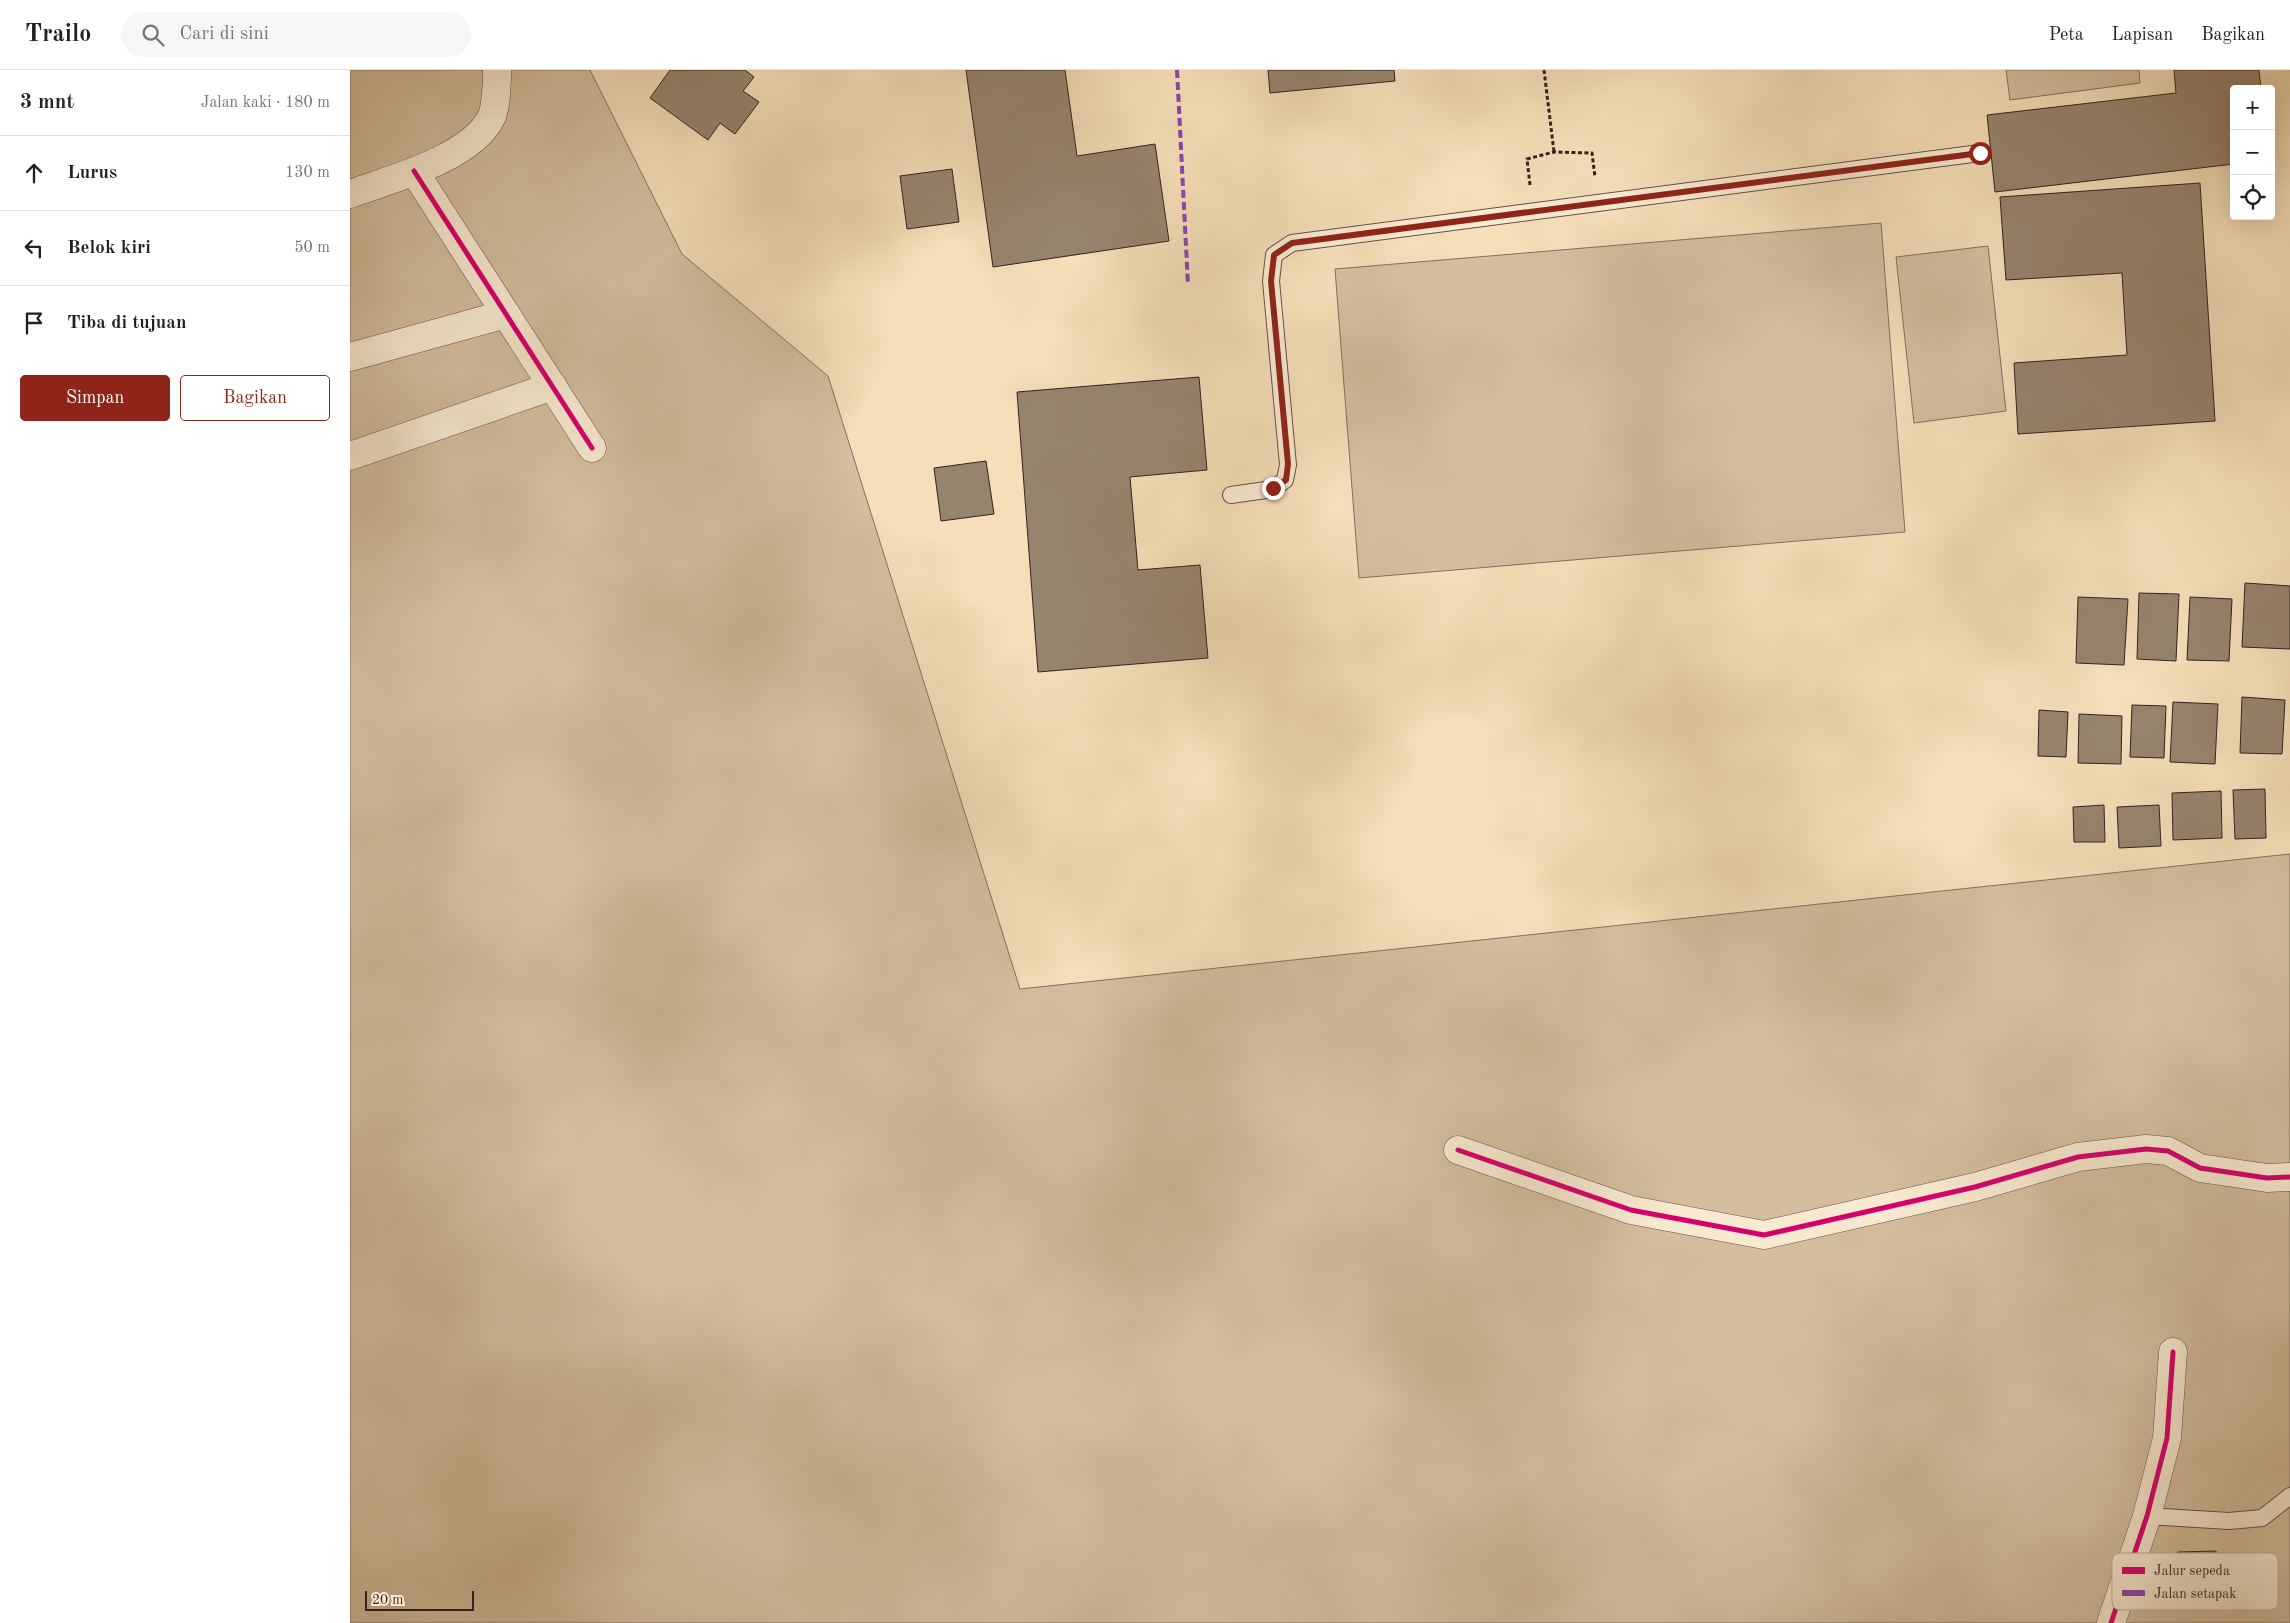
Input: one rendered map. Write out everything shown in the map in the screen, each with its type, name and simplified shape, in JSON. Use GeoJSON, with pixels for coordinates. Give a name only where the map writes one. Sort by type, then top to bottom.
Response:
{"type":"FeatureCollection","features":[{"type":"Feature","properties":{"kind":"street"},"geometry":{"type":"LineString","coordinates":[[352,187],[414,171],[447,158],[477,136],[492,115],[497,70]]}},
{"type":"Feature","properties":{"kind":"street"},"geometry":{"type":"LineString","coordinates":[[414,171],[592,448]]}},
{"type":"Feature","properties":{"kind":"street"},"geometry":{"type":"LineString","coordinates":[[350,357],[506,314]]}},
{"type":"Feature","properties":{"kind":"street"},"geometry":{"type":"LineString","coordinates":[[350,456],[552,386]]}},
{"type":"Feature","properties":{"kind":"street"},"geometry":{"type":"LineString","coordinates":[[1458,1150],[1631,1210],[1764,1235],[1975,1188],[2078,1157],[2146,1149],[2168,1152],[2200,1168],[2267,1178],[2290,1177]]}},
{"type":"Feature","properties":{"kind":"street"},"geometry":{"type":"LineString","coordinates":[[2135,1553],[2147,1516],[2167,1438],[2173,1352]]}},
{"type":"Feature","properties":{"kind":"street"},"geometry":{"type":"LineString","coordinates":[[2111,1623],[2115,1610]]}},
{"type":"Feature","properties":{"kind":"lane"},"geometry":{"type":"LineString","coordinates":[[1231,495],[1273,488],[1286,480],[1288,464],[1271,281],[1274,255],[1292,243],[1980,153]]}},
{"type":"Feature","properties":{"kind":"lane"},"geometry":{"type":"LineString","coordinates":[[2147,1516],[2229,1522],[2262,1518],[2290,1496]]}},
{"type":"Feature","properties":{"kind":"path"},"geometry":{"type":"LineString","coordinates":[[1544,70],[1554,152]]}},
{"type":"Feature","properties":{"kind":"path"},"geometry":{"type":"LineString","coordinates":[[1527,159],[1554,152],[1592,153]]}},
{"type":"Feature","properties":{"kind":"shaded area"},"geometry":{"type":"Polygon","coordinates":[[[350,70],[590,70],[682,254],[828,376],[1020,989],[2290,854],[2290,1623],[350,1623],[350,70]]]}},
{"type":"Feature","properties":{"kind":"shaded area"},"geometry":{"type":"Polygon","coordinates":[[[2006,70],[2139,70],[2140,83],[2010,100],[2006,70]]]}},
{"type":"Feature","properties":{"kind":"shaded area"},"geometry":{"type":"Polygon","coordinates":[[[1881,223],[1905,532],[1359,578],[1335,269],[1881,223]]]}},
{"type":"Feature","properties":{"kind":"shaded area"},"geometry":{"type":"Polygon","coordinates":[[[1988,246],[2006,411],[1914,423],[1896,257],[1988,246]]]}},
{"type":"Feature","properties":{"kind":"building"},"geometry":{"type":"Polygon","coordinates":[[[670,70],[745,70],[754,77],[743,91],[759,102],[735,134],[720,123],[708,140],[650,98],[670,70]]]}},
{"type":"Feature","properties":{"kind":"building"},"geometry":{"type":"Polygon","coordinates":[[[966,70],[1065,70],[1077,156],[1155,144],[1169,241],[993,267],[966,70]]]}},
{"type":"Feature","properties":{"kind":"building"},"geometry":{"type":"Polygon","coordinates":[[[1268,70],[1394,70],[1395,81],[1270,93],[1268,70]]]}},
{"type":"Feature","properties":{"kind":"building"},"geometry":{"type":"Polygon","coordinates":[[[2174,70],[2259,70],[2261,85],[2230,85],[2230,164],[1995,192],[1987,115],[2176,93],[2174,70]]]}},
{"type":"Feature","properties":{"kind":"building"},"geometry":{"type":"Polygon","coordinates":[[[952,169],[959,222],[907,229],[900,176],[952,169]]]}},
{"type":"Feature","properties":{"kind":"building"},"geometry":{"type":"Polygon","coordinates":[[[2200,183],[2215,421],[2018,434],[2014,363],[2127,355],[2122,273],[2006,280],[2000,197],[2200,183]]]}},
{"type":"Feature","properties":{"kind":"building"},"geometry":{"type":"Polygon","coordinates":[[[1199,377],[1207,470],[1130,477],[1138,570],[1200,565],[1208,658],[1038,672],[1017,392],[1199,377]]]}},
{"type":"Feature","properties":{"kind":"building"},"geometry":{"type":"Polygon","coordinates":[[[986,461],[994,514],[941,521],[934,468],[986,461]]]}},
{"type":"Feature","properties":{"kind":"building"},"geometry":{"type":"Polygon","coordinates":[[[2245,583],[2290,586],[2290,649],[2242,647],[2245,583]]]}},
{"type":"Feature","properties":{"kind":"building"},"geometry":{"type":"Polygon","coordinates":[[[2139,593],[2179,594],[2176,661],[2137,659],[2139,593]]]}},
{"type":"Feature","properties":{"kind":"building"},"geometry":{"type":"Polygon","coordinates":[[[2078,597],[2128,599],[2124,665],[2076,663],[2078,597]]]}},
{"type":"Feature","properties":{"kind":"building"},"geometry":{"type":"Polygon","coordinates":[[[2190,597],[2232,599],[2229,661],[2187,660],[2190,597]]]}},
{"type":"Feature","properties":{"kind":"building"},"geometry":{"type":"Polygon","coordinates":[[[2242,697],[2285,700],[2282,754],[2240,753],[2242,697]]]}},
{"type":"Feature","properties":{"kind":"building"},"geometry":{"type":"Polygon","coordinates":[[[2173,702],[2218,704],[2215,764],[2170,762],[2173,702]]]}},
{"type":"Feature","properties":{"kind":"building"},"geometry":{"type":"Polygon","coordinates":[[[2132,705],[2166,706],[2164,758],[2130,757],[2132,705]]]}},
{"type":"Feature","properties":{"kind":"building"},"geometry":{"type":"Polygon","coordinates":[[[2039,710],[2068,712],[2066,757],[2038,756],[2039,710]]]}},
{"type":"Feature","properties":{"kind":"building"},"geometry":{"type":"Polygon","coordinates":[[[2079,714],[2122,716],[2121,764],[2078,763],[2079,714]]]}},
{"type":"Feature","properties":{"kind":"building"},"geometry":{"type":"Polygon","coordinates":[[[2265,789],[2266,838],[2235,839],[2233,790],[2265,789]]]}},
{"type":"Feature","properties":{"kind":"building"},"geometry":{"type":"Polygon","coordinates":[[[2221,791],[2222,838],[2173,840],[2172,793],[2221,791]]]}},
{"type":"Feature","properties":{"kind":"building"},"geometry":{"type":"Polygon","coordinates":[[[2104,805],[2105,842],[2074,842],[2073,807],[2104,805]]]}},
{"type":"Feature","properties":{"kind":"building"},"geometry":{"type":"Polygon","coordinates":[[[2159,805],[2161,846],[2119,848],[2117,807],[2159,805]]]}},
{"type":"Feature","properties":{"kind":"building"},"geometry":{"type":"Polygon","coordinates":[[[2216,1551],[2216,1553],[2178,1553],[2216,1551]]]}},
{"type":"Feature","properties":{"kind":"marked path"},"geometry":{"type":"LineString","coordinates":[[1177,70],[1188,285]]}},
{"type":"Feature","properties":{"kind":"cycle path"},"geometry":{"type":"LineString","coordinates":[[414,171],[592,448]]}},
{"type":"Feature","properties":{"kind":"cycle path"},"geometry":{"type":"LineString","coordinates":[[1458,1150],[1631,1210],[1764,1235],[1975,1187],[2078,1157],[2146,1149],[2168,1151],[2200,1168],[2267,1178],[2290,1177]]}},
{"type":"Feature","properties":{"kind":"cycle path"},"geometry":{"type":"LineString","coordinates":[[2135,1553],[2147,1516],[2167,1438],[2173,1352]]}},
{"type":"Feature","properties":{"kind":"cycle path"},"geometry":{"type":"LineString","coordinates":[[2111,1623],[2115,1610]]}},
{"type":"Feature","properties":{"kind":"route"},"geometry":{"type":"LineString","coordinates":[[1273,488],[1286,480],[1288,464],[1271,281],[1274,255],[1292,243],[1980,153]]}}]}
